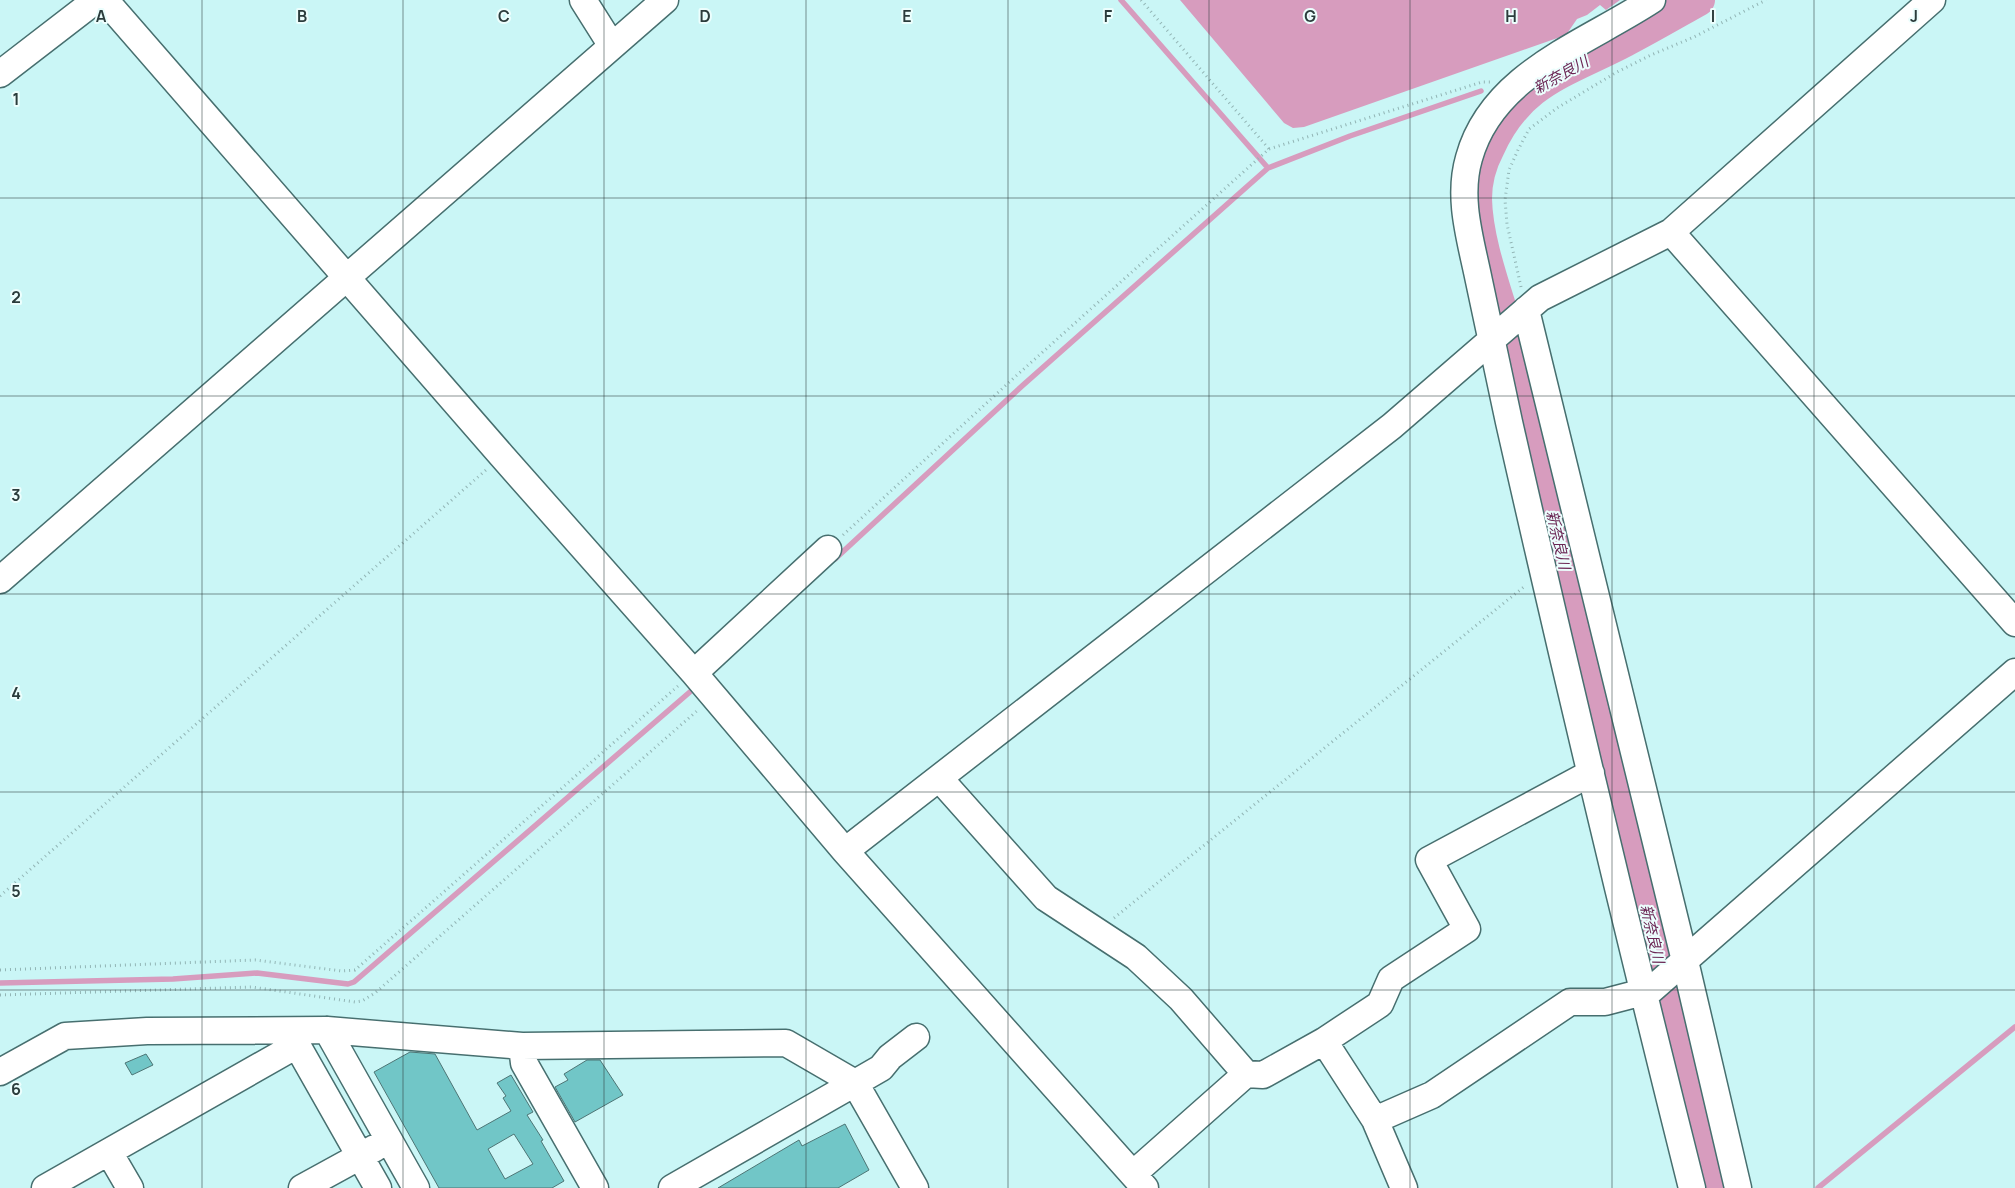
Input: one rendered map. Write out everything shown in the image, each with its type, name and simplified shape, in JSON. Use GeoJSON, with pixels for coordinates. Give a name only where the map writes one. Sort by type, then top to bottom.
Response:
{"type":"FeatureCollection","features":[{"type":"Feature","properties":{"kind":"street"},"geometry":{"type":"LineString","coordinates":[[0,74],[96,0]]}},
{"type":"Feature","properties":{"kind":"street"},"geometry":{"type":"LineString","coordinates":[[105,0],[502,456],[694,673],[845,851],[1139,1181],[1246,1074],[1263,1074],[1324,1041],[1380,1004],[1391,979],[1467,928],[1429,860],[1591,773]]}},
{"type":"Feature","properties":{"kind":"street"},"geometry":{"type":"LineString","coordinates":[[583,0],[612,46]]}},
{"type":"Feature","properties":{"kind":"street"},"geometry":{"type":"LineString","coordinates":[[0,580],[665,0]]}},
{"type":"Feature","properties":{"kind":"street"},"geometry":{"type":"LineString","coordinates":[[1652,0],[1564,52],[1514,85],[1502,98],[1482,125],[1469,158],[1464,181],[1465,211],[1495,337],[1543,571],[1591,773],[1647,991],[1692,1188]]}},
{"type":"Feature","properties":{"kind":"street"},"geometry":{"type":"LineString","coordinates":[[845,851],[1392,426],[1540,298],[1672,232],[1932,0]]}},
{"type":"Feature","properties":{"kind":"street"},"geometry":{"type":"LineString","coordinates":[[1672,232],[2015,623]]}},
{"type":"Feature","properties":{"kind":"street"},"geometry":{"type":"LineString","coordinates":[[1523,313],[1680,965],[1738,1188]]}},
{"type":"Feature","properties":{"kind":"street"},"geometry":{"type":"LineString","coordinates":[[694,673],[828,549]]}},
{"type":"Feature","properties":{"kind":"street"},"geometry":{"type":"LineString","coordinates":[[1374,1120],[1432,1094],[1570,1002],[1605,1002],[1647,991],[1680,965],[2015,672]]}},
{"type":"Feature","properties":{"kind":"street"},"geometry":{"type":"LineString","coordinates":[[939,778],[1046,898],[1136,957],[1181,999],[1246,1074]]}},
{"type":"Feature","properties":{"kind":"street"},"geometry":{"type":"LineString","coordinates":[[327,1030],[416,1188]]}},
{"type":"Feature","properties":{"kind":"street"},"geometry":{"type":"LineString","coordinates":[[0,1072],[65,1036],[147,1031],[293,1038],[327,1030],[522,1046],[786,1042],[855,1083],[915,1188]]}},
{"type":"Feature","properties":{"kind":"street"},"geometry":{"type":"LineString","coordinates":[[672,1188],[881,1068],[890,1057],[916,1037]]}},
{"type":"Feature","properties":{"kind":"street"},"geometry":{"type":"LineString","coordinates":[[46,1188],[109,1152],[293,1038]]}},
{"type":"Feature","properties":{"kind":"street"},"geometry":{"type":"LineString","coordinates":[[293,1038],[378,1188]]}},
{"type":"Feature","properties":{"kind":"street"},"geometry":{"type":"LineString","coordinates":[[1324,1041],[1374,1120],[1404,1188]]}},
{"type":"Feature","properties":{"kind":"street"},"geometry":{"type":"LineString","coordinates":[[522,1046],[524,1063],[595,1188]]}},
{"type":"Feature","properties":{"kind":"street"},"geometry":{"type":"LineString","coordinates":[[302,1188],[389,1140]]}},
{"type":"Feature","properties":{"kind":"street"},"geometry":{"type":"LineString","coordinates":[[109,1152],[130,1188]]}},
{"type":"Feature","properties":{"kind":"path"},"geometry":{"type":"LineString","coordinates":[[1141,0],[1269,149]]}},
{"type":"Feature","properties":{"kind":"path"},"geometry":{"type":"LineString","coordinates":[[1523,313],[1507,224],[1505,200],[1509,170],[1529,130],[1557,108],[1617,72],[1694,37],[1766,0]]}},
{"type":"Feature","properties":{"kind":"path"},"geometry":{"type":"LineString","coordinates":[[828,549],[1023,369],[1269,149],[1482,82],[1514,85]]}},
{"type":"Feature","properties":{"kind":"path"},"geometry":{"type":"LineString","coordinates":[[0,896],[502,456]]}},
{"type":"Feature","properties":{"kind":"path"},"geometry":{"type":"LineString","coordinates":[[1097,932],[1543,571]]}},
{"type":"Feature","properties":{"kind":"path"},"geometry":{"type":"LineString","coordinates":[[0,970],[255,960],[342,971],[355,970],[694,673]]}},
{"type":"Feature","properties":{"kind":"path"},"geometry":{"type":"LineString","coordinates":[[0,995],[252,987],[355,1002],[362,1001],[375,993],[714,697]]}},
{"type":"Feature","properties":{"kind":"shaded area"},"geometry":{"type":"Polygon","coordinates":[[[1180,0],[1620,0],[1606,10],[1600,5],[1587,15],[1577,19],[1566,35],[1304,127],[1293,128],[1284,123],[1180,0]]]}},
{"type":"Feature","properties":{"kind":"building"},"geometry":{"type":"Polygon","coordinates":[[[410,1052],[435,1054],[477,1130],[511,1111],[503,1098],[506,1096],[497,1083],[511,1075],[533,1112],[527,1115],[543,1140],[541,1141],[564,1181],[552,1188],[439,1188],[374,1072],[410,1052]],[[514,1134],[488,1149],[505,1179],[533,1164],[514,1134]]]}},
{"type":"Feature","properties":{"kind":"building"},"geometry":{"type":"Polygon","coordinates":[[[146,1054],[153,1065],[132,1075],[125,1063],[146,1054]]]}},
{"type":"Feature","properties":{"kind":"building"},"geometry":{"type":"Polygon","coordinates":[[[587,1060],[600,1060],[623,1095],[575,1122],[555,1087],[568,1080],[564,1074],[587,1060]]]}},
{"type":"Feature","properties":{"kind":"building"},"geometry":{"type":"Polygon","coordinates":[[[845,1124],[869,1170],[838,1188],[718,1188],[799,1140],[802,1146],[845,1124]]]}},
{"type":"Feature","properties":{"kind":"waterway"},"geometry":{"type":"LineString","coordinates":[[1121,0],[1268,168]]}},
{"type":"Feature","properties":{"kind":"waterway","name":"新奈良川"},"geometry":{"type":"LineString","coordinates":[[1699,0],[1625,41],[1564,71],[1530,93],[1515,107],[1501,125],[1489,148],[1480,173],[1476,199],[1477,216],[1484,252],[1510,339],[1713,1188]]}},
{"type":"Feature","properties":{"kind":"waterway"},"geometry":{"type":"LineString","coordinates":[[835,559],[1022,386],[1268,168],[1350,136],[1481,91]]}},
{"type":"Feature","properties":{"kind":"waterway"},"geometry":{"type":"LineString","coordinates":[[0,983],[173,979],[257,973],[348,984],[354,982],[691,691]]}},
{"type":"Feature","properties":{"kind":"waterway"},"geometry":{"type":"LineString","coordinates":[[1818,1188],[2015,1027]]}}]}
